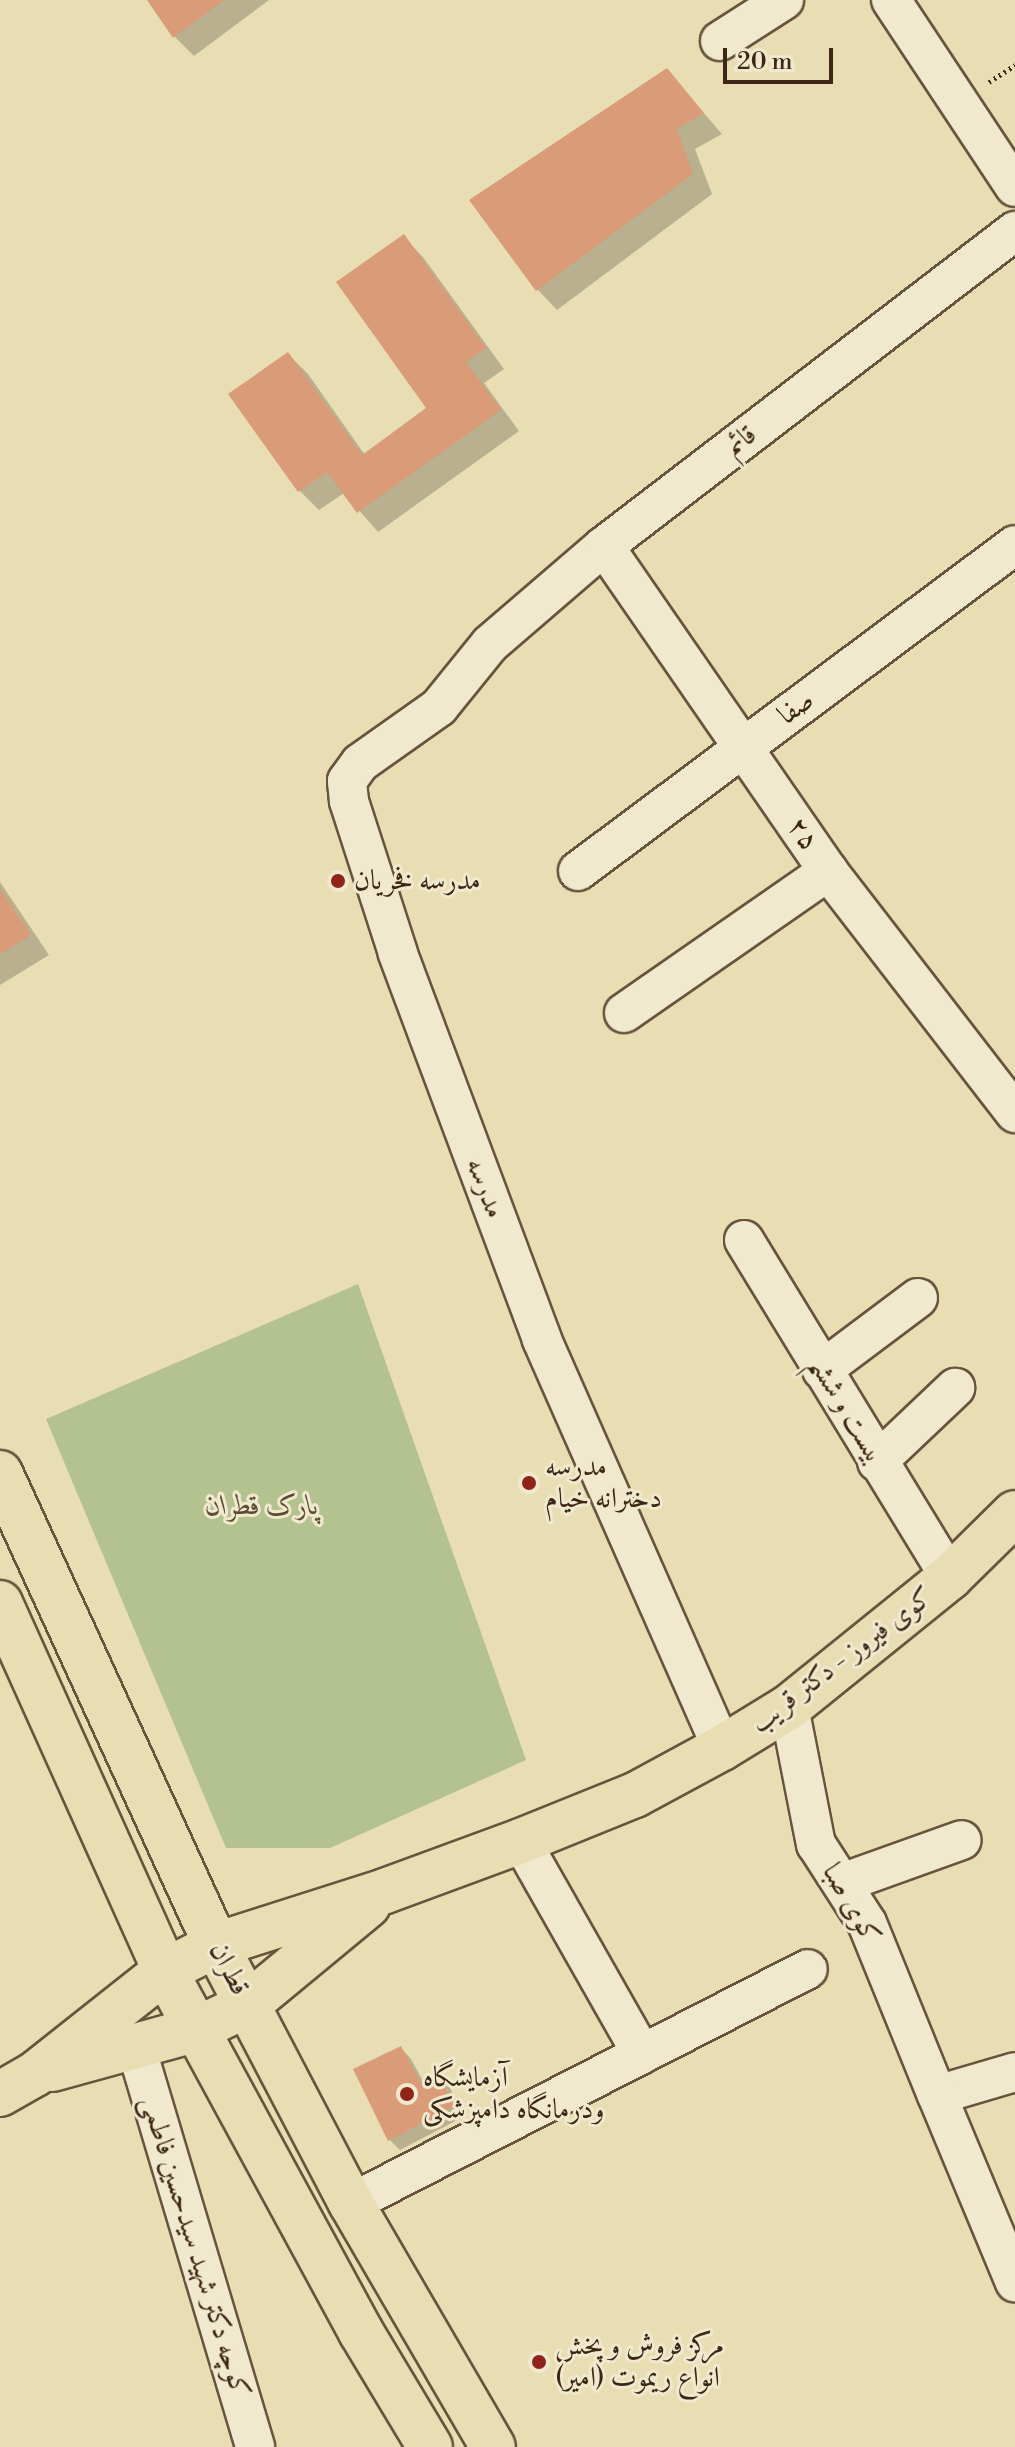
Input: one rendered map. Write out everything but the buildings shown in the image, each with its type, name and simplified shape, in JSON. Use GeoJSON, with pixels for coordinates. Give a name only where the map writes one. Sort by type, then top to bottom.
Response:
{"type":"FeatureCollection","features":[{"type":"Feature","properties":{"kind":"main road","name":"قطران"},"geometry":{"type":"LineString","coordinates":[[0,1473],[216,1945],[351,2203],[493,2447]]}},
{"type":"Feature","properties":{"kind":"main road","name":"کوی فیروز - دکتر قریب"},"geometry":{"type":"LineString","coordinates":[[18,2084],[165,1971],[216,1945],[385,1891],[521,1841],[635,1795],[722,1748],[789,1707],[950,1577],[1015,1513]]}},
{"type":"Feature","properties":{"kind":"main road","name":"قطران"},"geometry":{"type":"LineString","coordinates":[[0,1603],[165,1971],[361,2332],[430,2447]]}},
{"type":"Feature","properties":{"kind":"main road"},"geometry":{"type":"LineString","coordinates":[[18,2084],[197,2029],[247,2005],[385,1891]]}},
{"type":"Feature","properties":{"kind":"street"},"geometry":{"type":"LineString","coordinates":[[720,41],[784,0]]}},
{"type":"Feature","properties":{"kind":"street"},"geometry":{"type":"LineString","coordinates":[[891,0],[1015,187]]}},
{"type":"Feature","properties":{"kind":"street","name":"قائم"},"geometry":{"type":"LineString","coordinates":[[475,662],[490,644],[604,546],[1015,231]]}},
{"type":"Feature","properties":{"kind":"street","name":"صفا"},"geometry":{"type":"LineString","coordinates":[[578,871],[1015,545]]}},
{"type":"Feature","properties":{"kind":"street","name":"۲۵"},"geometry":{"type":"LineString","coordinates":[[604,546],[828,871],[1015,1113]]}},
{"type":"Feature","properties":{"kind":"street","name":"مدرسه"},"geometry":{"type":"LineString","coordinates":[[475,662],[439,707],[360,763],[347,781],[349,801],[398,953],[542,1339],[722,1748]]}},
{"type":"Feature","properties":{"kind":"street"},"geometry":{"type":"LineString","coordinates":[[624,1013],[828,871]]}},
{"type":"Feature","properties":{"kind":"street","name":"بیست و ششم"},"geometry":{"type":"LineString","coordinates":[[744,1240],[950,1577]]}},
{"type":"Feature","properties":{"kind":"street"},"geometry":{"type":"LineString","coordinates":[[822,1370],[918,1298]]}},
{"type":"Feature","properties":{"kind":"street"},"geometry":{"type":"LineString","coordinates":[[877,1462],[955,1388]]}},
{"type":"Feature","properties":{"kind":"street","name":"کوی صبا"},"geometry":{"type":"LineString","coordinates":[[789,1707],[816,1844],[867,1923],[1015,2282]]}},
{"type":"Feature","properties":{"kind":"street"},"geometry":{"type":"LineString","coordinates":[[842,1883],[962,1840]]}},
{"type":"Feature","properties":{"kind":"street"},"geometry":{"type":"LineString","coordinates":[[521,1841],[642,2054]]}},
{"type":"Feature","properties":{"kind":"street"},"geometry":{"type":"LineString","coordinates":[[351,2203],[808,1969]]}},
{"type":"Feature","properties":{"kind":"street","name":"کوچه دکتر شهید سیدحسین فاطمی"},"geometry":{"type":"LineString","coordinates":[[136,2047],[255,2447]]}},
{"type":"Feature","properties":{"kind":"street"},"geometry":{"type":"LineString","coordinates":[[937,2095],[1015,2072]]}},
{"type":"Feature","properties":{"kind":"green space","name":"پارک قطران"},"geometry":{"type":"Polygon","coordinates":[[[358,1284],[526,1760],[330,1848],[226,1848],[46,1419],[358,1284]]]}},
{"type":"Feature","properties":{"kind":"place","name":"مدرسه فخریان"},"geometry":{"type":"Point","coordinates":[338,881]}},
{"type":"Feature","properties":{"kind":"place","name":"مدرسه دخترانه خیام"},"geometry":{"type":"Point","coordinates":[529,1483]}},
{"type":"Feature","properties":{"kind":"place","name":"آزمایشگاه ودرمانگاه دامپزشکی"},"geometry":{"type":"Point","coordinates":[407,2094]}},
{"type":"Feature","properties":{"kind":"place","name":"مرکز فروش و پخش انواع ریموت (امیر)"},"geometry":{"type":"Point","coordinates":[539,2362]}}]}
